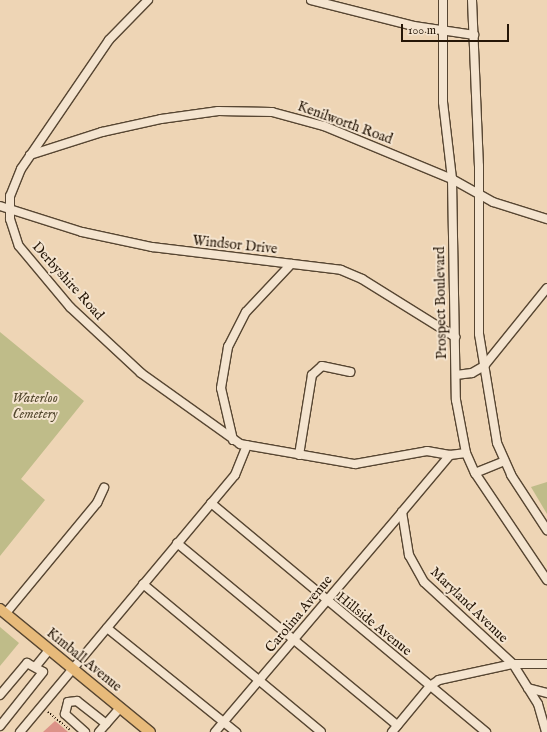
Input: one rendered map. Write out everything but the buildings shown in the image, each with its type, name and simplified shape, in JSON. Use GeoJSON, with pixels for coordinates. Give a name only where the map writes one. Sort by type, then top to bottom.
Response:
{"type":"FeatureCollection","features":[{"type":"Feature","properties":{"kind":"main road","name":"Kimball Avenue"},"geometry":{"type":"LineString","coordinates":[[3,611],[150,732]]}},
{"type":"Feature","properties":{"kind":"street","name":"Derbyshire Road"},"geometry":{"type":"LineString","coordinates":[[148,0],[109,40],[30,155],[10,196],[10,219],[19,246],[70,306],[141,373],[232,440],[247,445]]}},
{"type":"Feature","properties":{"kind":"street"},"geometry":{"type":"LineString","coordinates":[[311,0],[444,32],[474,35]]}},
{"type":"Feature","properties":{"kind":"street","name":"Prospect Boulevard"},"geometry":{"type":"LineString","coordinates":[[443,0],[443,102],[452,179],[456,375],[466,453],[475,473],[547,580]]}},
{"type":"Feature","properties":{"kind":"street"},"geometry":{"type":"LineString","coordinates":[[472,0],[479,195],[479,334],[484,366],[504,461],[547,530]]}},
{"type":"Feature","properties":{"kind":"street","name":"Kenilworth Road"},"geometry":{"type":"LineString","coordinates":[[30,155],[146,122],[218,111],[254,111],[324,126],[452,179],[479,195],[547,219]]}},
{"type":"Feature","properties":{"kind":"street","name":"Windsor Drive"},"geometry":{"type":"LineString","coordinates":[[0,206],[82,232],[152,247],[291,264],[330,267],[352,274],[455,337]]}},
{"type":"Feature","properties":{"kind":"street"},"geometry":{"type":"LineString","coordinates":[[232,440],[221,388],[228,347],[246,312],[291,264]]}},
{"type":"Feature","properties":{"kind":"street"},"geometry":{"type":"LineString","coordinates":[[456,375],[472,373],[484,366],[547,288]]}},
{"type":"Feature","properties":{"kind":"street"},"geometry":{"type":"LineString","coordinates":[[299,455],[312,375],[322,366],[350,372]]}},
{"type":"Feature","properties":{"kind":"street"},"geometry":{"type":"LineString","coordinates":[[20,732],[211,503],[240,466],[247,445],[355,464],[427,451],[450,455],[466,453]]}},
{"type":"Feature","properties":{"kind":"street"},"geometry":{"type":"LineString","coordinates":[[402,512],[450,455]]}},
{"type":"Feature","properties":{"kind":"street"},"geometry":{"type":"LineString","coordinates":[[475,473],[504,461]]}},
{"type":"Feature","properties":{"kind":"street"},"geometry":{"type":"LineString","coordinates":[[3,611],[97,503],[104,488]]}},
{"type":"Feature","properties":{"kind":"street","name":"Hillside Avenue"},"geometry":{"type":"LineString","coordinates":[[211,503],[327,602],[486,732]]}},
{"type":"Feature","properties":{"kind":"street","name":"Carolina Avenue"},"geometry":{"type":"LineString","coordinates":[[215,732],[402,512]]}},
{"type":"Feature","properties":{"kind":"street","name":"Maryland Avenue"},"geometry":{"type":"LineString","coordinates":[[402,512],[405,546],[417,572],[513,664],[540,709],[546,732]]}},
{"type":"Feature","properties":{"kind":"street"},"geometry":{"type":"LineString","coordinates":[[177,543],[397,725]]}},
{"type":"Feature","properties":{"kind":"street"},"geometry":{"type":"LineString","coordinates":[[143,584],[322,732]]}},
{"type":"Feature","properties":{"kind":"street"},"geometry":{"type":"LineString","coordinates":[[107,628],[236,732]]}},
{"type":"Feature","properties":{"kind":"street"},"geometry":{"type":"LineString","coordinates":[[36,666],[49,650]]}},
{"type":"Feature","properties":{"kind":"street"},"geometry":{"type":"LineString","coordinates":[[0,694],[27,663],[36,666],[42,676],[0,726]]}},
{"type":"Feature","properties":{"kind":"street"},"geometry":{"type":"LineString","coordinates":[[392,732],[430,686],[447,677],[513,664],[547,664]]}},
{"type":"Feature","properties":{"kind":"street"},"geometry":{"type":"LineString","coordinates":[[528,688],[547,693]]}},
{"type":"Feature","properties":{"kind":"street"},"geometry":{"type":"LineString","coordinates":[[85,732],[64,714],[68,702],[77,701],[106,724]]}},
{"type":"Feature","properties":{"kind":"street"},"geometry":{"type":"LineString","coordinates":[[99,732],[120,708]]}},
{"type":"Feature","properties":{"kind":"path"},"geometry":{"type":"LineString","coordinates":[[48,712],[70,730]]}},
{"type":"Feature","properties":{"kind":"green space","name":"Waterloo Cemetery"},"geometry":{"type":"Polygon","coordinates":[[[0,332],[84,401],[21,479],[45,500],[0,556],[0,332]]]}},
{"type":"Feature","properties":{"kind":"green space"},"geometry":{"type":"Polygon","coordinates":[[[547,482],[547,514],[531,487],[547,482]]]}},
{"type":"Feature","properties":{"kind":"green space"},"geometry":{"type":"Polygon","coordinates":[[[0,627],[19,643],[0,666],[0,627]]]}}]}
